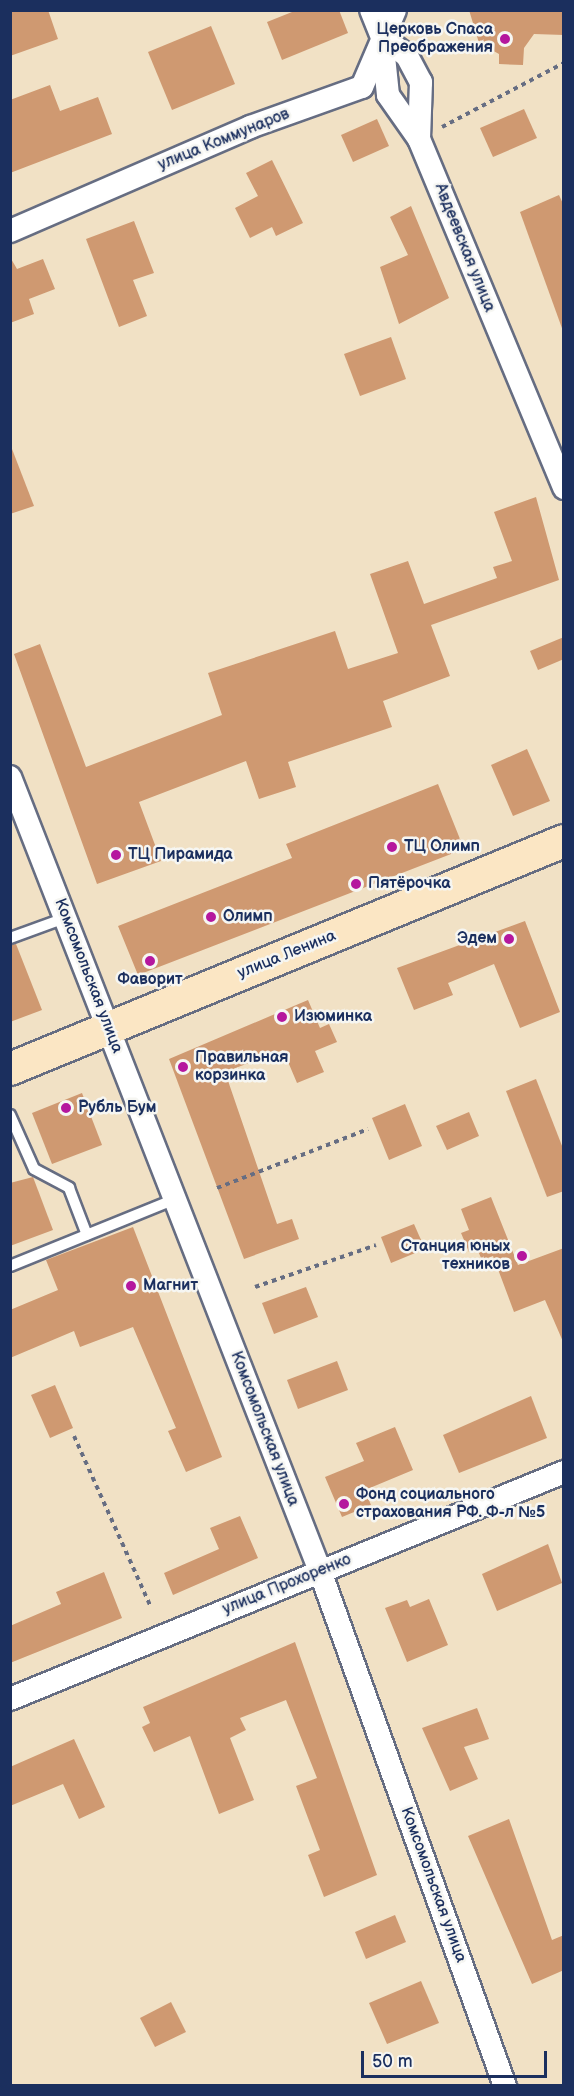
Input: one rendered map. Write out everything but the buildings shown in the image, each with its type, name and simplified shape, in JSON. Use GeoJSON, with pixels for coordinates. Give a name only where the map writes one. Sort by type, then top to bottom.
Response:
{"type":"FeatureCollection","features":[{"type":"Feature","properties":{"kind":"main road","name":"улица Ленина"},"geometry":{"type":"LineString","coordinates":[[10,1069],[564,841]]}},
{"type":"Feature","properties":{"kind":"street","name":"Авдеевская улица"},"geometry":{"type":"LineString","coordinates":[[372,10],[382,37],[388,95],[419,139],[564,488]]}},
{"type":"Feature","properties":{"kind":"street","name":"улица Коммунаров"},"geometry":{"type":"LineString","coordinates":[[10,231],[250,127],[362,87],[395,10]]}},
{"type":"Feature","properties":{"kind":"street"},"geometry":{"type":"LineString","coordinates":[[382,37],[407,56],[421,82],[419,139]]}},
{"type":"Feature","properties":{"kind":"street","name":"Комсомольская улица"},"geometry":{"type":"LineString","coordinates":[[10,777],[320,1571],[505,2085]]}},
{"type":"Feature","properties":{"kind":"street","name":"улица Прохоренко"},"geometry":{"type":"LineString","coordinates":[[10,1699],[564,1472]]}},
{"type":"Feature","properties":{"kind":"lane"},"geometry":{"type":"LineString","coordinates":[[10,938],[65,918]]}},
{"type":"Feature","properties":{"kind":"lane"},"geometry":{"type":"LineString","coordinates":[[10,1115],[34,1169],[69,1188],[87,1235]]}},
{"type":"Feature","properties":{"kind":"lane"},"geometry":{"type":"LineString","coordinates":[[10,1266],[175,1199]]}},
{"type":"Feature","properties":{"kind":"path"},"geometry":{"type":"LineString","coordinates":[[419,139],[564,63]]}},
{"type":"Feature","properties":{"kind":"path"},"geometry":{"type":"LineString","coordinates":[[217,1188],[369,1129]]}},
{"type":"Feature","properties":{"kind":"path"},"geometry":{"type":"LineString","coordinates":[[255,1287],[376,1245]]}},
{"type":"Feature","properties":{"kind":"path"},"geometry":{"type":"LineString","coordinates":[[74,1436],[150,1605]]}},
{"type":"Feature","properties":{"kind":"place","name":"Церковь Спаса Преображения"},"geometry":{"type":"Point","coordinates":[505,39]}},
{"type":"Feature","properties":{"kind":"place","name":"ТЦ Олимп"},"geometry":{"type":"Point","coordinates":[392,847]}},
{"type":"Feature","properties":{"kind":"place","name":"ТЦ Пирамида"},"geometry":{"type":"Point","coordinates":[116,855]}},
{"type":"Feature","properties":{"kind":"place","name":"Пятёрочка"},"geometry":{"type":"Point","coordinates":[356,884]}},
{"type":"Feature","properties":{"kind":"place","name":"Олимп"},"geometry":{"type":"Point","coordinates":[211,917]}},
{"type":"Feature","properties":{"kind":"place","name":"Эдем"},"geometry":{"type":"Point","coordinates":[509,939]}},
{"type":"Feature","properties":{"kind":"place","name":"Фаворит"},"geometry":{"type":"Point","coordinates":[150,961]}},
{"type":"Feature","properties":{"kind":"place","name":"Изюминка"},"geometry":{"type":"Point","coordinates":[282,1017]}},
{"type":"Feature","properties":{"kind":"place","name":"Правильная корзинка"},"geometry":{"type":"Point","coordinates":[183,1067]}},
{"type":"Feature","properties":{"kind":"place","name":"Рубль Бум"},"geometry":{"type":"Point","coordinates":[66,1108]}},
{"type":"Feature","properties":{"kind":"place","name":"Станция юных техников"},"geometry":{"type":"Point","coordinates":[522,1256]}},
{"type":"Feature","properties":{"kind":"place","name":"Магнит"},"geometry":{"type":"Point","coordinates":[131,1286]}},
{"type":"Feature","properties":{"kind":"place","name":"Фонд социального страхования РФ. Ф-л №5"},"geometry":{"type":"Point","coordinates":[344,1504]}}]}
